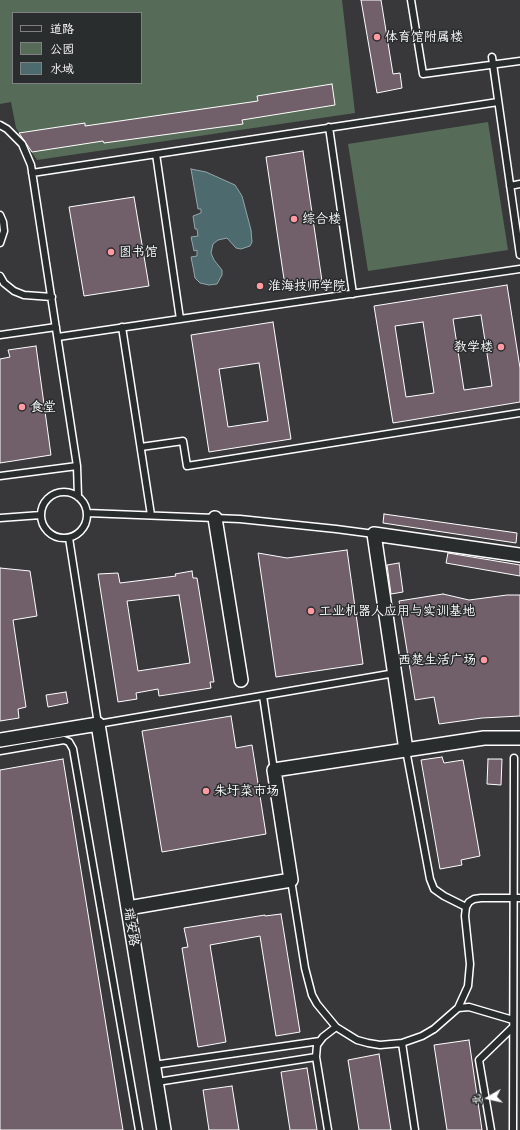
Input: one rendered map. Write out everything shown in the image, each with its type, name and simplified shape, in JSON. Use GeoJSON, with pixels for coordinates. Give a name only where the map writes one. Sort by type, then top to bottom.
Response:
{"type":"FeatureCollection","features":[{"type":"Feature","properties":{"kind":"street"},"geometry":{"type":"LineString","coordinates":[[215,518],[241,680]]}},
{"type":"Feature","properties":{"kind":"street"},"geometry":{"type":"LineString","coordinates":[[406,750],[374,534],[520,555]]}},
{"type":"Feature","properties":{"kind":"street"},"geometry":{"type":"LineString","coordinates":[[0,740],[98,724]]}},
{"type":"Feature","properties":{"kind":"street","name":"瑞安路"},"geometry":{"type":"LineString","coordinates":[[98,724],[164,1130]]}},
{"type":"Feature","properties":{"kind":"street"},"geometry":{"type":"LineString","coordinates":[[128,908],[291,880],[274,770],[484,738],[520,738]]}},
{"type":"Feature","properties":{"kind":"lane"},"geometry":{"type":"LineString","coordinates":[[411,0],[423,74],[492,61],[520,60]]}},
{"type":"Feature","properties":{"kind":"lane"},"geometry":{"type":"LineString","coordinates":[[492,61],[520,255]]}},
{"type":"Feature","properties":{"kind":"lane"},"geometry":{"type":"LineString","coordinates":[[32,172],[498,102]]}},
{"type":"Feature","properties":{"kind":"lane"},"geometry":{"type":"LineString","coordinates":[[0,125],[7,129],[22,144],[31,165],[58,337],[76,466],[78,497]]}},
{"type":"Feature","properties":{"kind":"lane"},"geometry":{"type":"LineString","coordinates":[[329,127],[353,294]]}},
{"type":"Feature","properties":{"kind":"lane"},"geometry":{"type":"LineString","coordinates":[[156,154],[180,319]]}},
{"type":"Feature","properties":{"kind":"lane"},"geometry":{"type":"LineString","coordinates":[[510,186],[520,184]]}},
{"type":"Feature","properties":{"kind":"lane"},"geometry":{"type":"LineString","coordinates":[[0,215],[3,222],[4,231],[0,243]]}},
{"type":"Feature","properties":{"kind":"lane"},"geometry":{"type":"LineString","coordinates":[[58,337],[519,269],[520,277]]}},
{"type":"Feature","properties":{"kind":"lane"},"geometry":{"type":"LineString","coordinates":[[0,276],[4,283],[24,295],[52,297]]}},
{"type":"Feature","properties":{"kind":"lane"},"geometry":{"type":"LineString","coordinates":[[0,335],[56,327]]}},
{"type":"Feature","properties":{"kind":"lane"},"geometry":{"type":"LineString","coordinates":[[122,327],[151,515]]}},
{"type":"Feature","properties":{"kind":"lane"},"geometry":{"type":"LineString","coordinates":[[141,447],[183,441],[187,466],[520,413]]}},
{"type":"Feature","properties":{"kind":"lane"},"geometry":{"type":"LineString","coordinates":[[0,476],[76,466]]}},
{"type":"Feature","properties":{"kind":"lane"},"geometry":{"type":"LineString","coordinates":[[57,493],[71,493],[78,497],[82,501],[87,513],[84,526],[75,535],[69,538],[62,538],[50,533],[42,522],[42,508],[45,502],[50,496],[57,493]]}},
{"type":"Feature","properties":{"kind":"lane"},"geometry":{"type":"LineString","coordinates":[[87,513],[215,518],[374,534]]}},
{"type":"Feature","properties":{"kind":"lane"},"geometry":{"type":"LineString","coordinates":[[0,518],[41,515]]}},
{"type":"Feature","properties":{"kind":"lane"},"geometry":{"type":"LineString","coordinates":[[69,538],[98,724],[395,674]]}},
{"type":"Feature","properties":{"kind":"lane"},"geometry":{"type":"LineString","coordinates":[[263,696],[274,770]]}},
{"type":"Feature","properties":{"kind":"lane"},"geometry":{"type":"LineString","coordinates":[[0,751],[64,740],[69,742],[73,749],[139,1130]]}},
{"type":"Feature","properties":{"kind":"lane"},"geometry":{"type":"LineString","coordinates":[[406,750],[430,879],[434,889],[466,908]]}},
{"type":"Feature","properties":{"kind":"lane"},"geometry":{"type":"LineString","coordinates":[[513,1130],[513,1020],[517,898],[514,758]]}},
{"type":"Feature","properties":{"kind":"lane"},"geometry":{"type":"LineString","coordinates":[[291,880],[309,984],[317,1004],[336,1027],[357,1040],[380,1045],[402,1043],[418,1038],[434,1029],[458,1008],[468,986],[470,964],[466,908],[469,902],[474,899],[517,898]]}},
{"type":"Feature","properties":{"kind":"lane"},"geometry":{"type":"LineString","coordinates":[[458,1008],[469,1007],[513,1020]]}},
{"type":"Feature","properties":{"kind":"lane"},"geometry":{"type":"LineString","coordinates":[[328,1130],[316,1057],[317,1045],[336,1027]]}},
{"type":"Feature","properties":{"kind":"lane"},"geometry":{"type":"LineString","coordinates":[[491,1130],[479,1060],[513,1027]]}},
{"type":"Feature","properties":{"kind":"lane"},"geometry":{"type":"LineString","coordinates":[[154,1065],[320,1041]]}},
{"type":"Feature","properties":{"kind":"lane"},"geometry":{"type":"LineString","coordinates":[[402,1043],[415,1130]]}},
{"type":"Feature","properties":{"kind":"lane"},"geometry":{"type":"LineString","coordinates":[[157,1082],[316,1057]]}},
{"type":"Feature","properties":{"kind":"green space"},"geometry":{"type":"Polygon","coordinates":[[[0,0],[342,0],[355,113],[37,160],[16,128],[11,102],[0,104],[0,0]]]}},
{"type":"Feature","properties":{"kind":"green space"},"geometry":{"type":"Polygon","coordinates":[[[488,122],[508,250],[368,271],[348,144],[488,122]]]}},
{"type":"Feature","properties":{"kind":"water"},"geometry":{"type":"Polygon","coordinates":[[[191,169],[206,172],[235,185],[242,196],[251,230],[252,242],[250,246],[241,249],[236,248],[227,238],[218,240],[213,244],[211,253],[214,260],[222,270],[222,275],[217,284],[209,285],[200,283],[195,278],[191,257],[197,256],[197,250],[194,251],[191,237],[198,236],[197,229],[195,229],[193,216],[201,213],[201,209],[198,209],[191,169]]]}},
{"type":"Feature","properties":{"kind":"building","name":"体育馆附属楼"},"geometry":{"type":"Polygon","coordinates":[[[361,0],[381,0],[393,74],[400,73],[402,88],[377,93],[361,0]]]}},
{"type":"Feature","properties":{"kind":"building"},"geometry":{"type":"Polygon","coordinates":[[[332,84],[335,105],[242,120],[243,124],[104,143],[103,141],[32,152],[19,133],[85,123],[85,126],[258,101],[257,96],[332,84]]]}},
{"type":"Feature","properties":{"kind":"building","name":"综合楼"},"geometry":{"type":"Polygon","coordinates":[[[303,151],[322,281],[285,286],[266,157],[303,151]]]}},
{"type":"Feature","properties":{"kind":"building","name":"图书馆"},"geometry":{"type":"Polygon","coordinates":[[[134,197],[149,286],[84,296],[69,207],[134,197]]]}},
{"type":"Feature","properties":{"kind":"building","name":"教学楼"},"geometry":{"type":"Polygon","coordinates":[[[507,285],[520,368],[520,402],[393,423],[374,306],[507,285]],[[481,315],[453,319],[464,390],[492,386],[481,315]],[[423,322],[395,326],[406,397],[434,393],[423,322]]]}},
{"type":"Feature","properties":{"kind":"building"},"geometry":{"type":"Polygon","coordinates":[[[273,322],[291,439],[209,452],[191,335],[273,322]],[[259,363],[219,369],[228,427],[268,421],[259,363]]]}},
{"type":"Feature","properties":{"kind":"building","name":"食堂"},"geometry":{"type":"Polygon","coordinates":[[[36,346],[51,455],[0,463],[0,359],[10,357],[8,350],[36,346]]]}},
{"type":"Feature","properties":{"kind":"building"},"geometry":{"type":"Polygon","coordinates":[[[384,514],[517,533],[516,543],[383,523],[384,514]]]}},
{"type":"Feature","properties":{"kind":"building","name":"工业机器人应用与实训基地"},"geometry":{"type":"Polygon","coordinates":[[[347,550],[363,664],[276,677],[258,553],[287,558],[347,550]]]}},
{"type":"Feature","properties":{"kind":"building"},"geometry":{"type":"Polygon","coordinates":[[[448,553],[520,565],[520,576],[446,563],[448,553]]]}},
{"type":"Feature","properties":{"kind":"building"},"geometry":{"type":"Polygon","coordinates":[[[399,563],[403,592],[391,594],[387,565],[399,563]]]}},
{"type":"Feature","properties":{"kind":"building"},"geometry":{"type":"Polygon","coordinates":[[[0,568],[30,571],[37,616],[13,620],[26,707],[18,709],[19,718],[0,721],[0,568]]]}},
{"type":"Feature","properties":{"kind":"building"},"geometry":{"type":"Polygon","coordinates":[[[192,571],[193,578],[197,578],[214,682],[210,682],[211,688],[159,696],[158,689],[136,693],[137,699],[118,702],[98,574],[118,573],[120,583],[176,576],[175,574],[192,571]],[[179,595],[127,601],[138,671],[190,663],[179,595]]]}},
{"type":"Feature","properties":{"kind":"building"},"geometry":{"type":"Polygon","coordinates":[[[443,594],[469,600],[507,595],[520,595],[520,716],[482,718],[439,724],[434,697],[415,700],[399,601],[443,594]]]}},
{"type":"Feature","properties":{"kind":"building"},"geometry":{"type":"Polygon","coordinates":[[[66,692],[68,703],[48,707],[46,695],[66,692]]]}},
{"type":"Feature","properties":{"kind":"building","name":"朱圩菜市场"},"geometry":{"type":"Polygon","coordinates":[[[231,716],[236,748],[252,745],[266,834],[162,852],[142,731],[231,716]]]}},
{"type":"Feature","properties":{"kind":"building"},"geometry":{"type":"Polygon","coordinates":[[[442,757],[444,763],[463,760],[480,856],[461,860],[462,865],[440,869],[421,760],[442,757]]]}},
{"type":"Feature","properties":{"kind":"building"},"geometry":{"type":"Polygon","coordinates":[[[63,759],[123,1130],[0,1130],[0,770],[63,759]]]}},
{"type":"Feature","properties":{"kind":"building"},"geometry":{"type":"Polygon","coordinates":[[[488,759],[502,759],[501,785],[487,784],[488,759]]]}},
{"type":"Feature","properties":{"kind":"building"},"geometry":{"type":"Polygon","coordinates":[[[281,914],[300,1032],[276,1036],[260,936],[210,945],[226,1042],[198,1047],[182,948],[188,947],[184,928],[265,915],[281,914]]]}},
{"type":"Feature","properties":{"kind":"building"},"geometry":{"type":"Polygon","coordinates":[[[469,1040],[482,1130],[447,1130],[434,1045],[469,1040]]]}},
{"type":"Feature","properties":{"kind":"building"},"geometry":{"type":"Polygon","coordinates":[[[379,1054],[391,1130],[359,1130],[348,1060],[379,1054]]]}},
{"type":"Feature","properties":{"kind":"building"},"geometry":{"type":"Polygon","coordinates":[[[307,1068],[317,1130],[290,1130],[281,1072],[307,1068]]]}},
{"type":"Feature","properties":{"kind":"building"},"geometry":{"type":"Polygon","coordinates":[[[232,1086],[239,1130],[209,1130],[203,1090],[232,1086]]]}},
{"type":"Feature","properties":{"kind":"place","name":"体育馆附属楼"},"geometry":{"type":"Point","coordinates":[377,37]}},
{"type":"Feature","properties":{"kind":"place","name":"综合楼"},"geometry":{"type":"Point","coordinates":[294,219]}},
{"type":"Feature","properties":{"kind":"place","name":"图书馆"},"geometry":{"type":"Point","coordinates":[111,252]}},
{"type":"Feature","properties":{"kind":"place","name":"淮海技师学院"},"geometry":{"type":"Point","coordinates":[260,286]}},
{"type":"Feature","properties":{"kind":"place","name":"教学楼"},"geometry":{"type":"Point","coordinates":[501,347]}},
{"type":"Feature","properties":{"kind":"place","name":"食堂"},"geometry":{"type":"Point","coordinates":[22,407]}},
{"type":"Feature","properties":{"kind":"place","name":"工业机器人应用与实训基地"},"geometry":{"type":"Point","coordinates":[311,611]}},
{"type":"Feature","properties":{"kind":"place","name":"西楚生活广场"},"geometry":{"type":"Point","coordinates":[484,660]}},
{"type":"Feature","properties":{"kind":"place","name":"朱圩菜市场"},"geometry":{"type":"Point","coordinates":[206,791]}}]}
